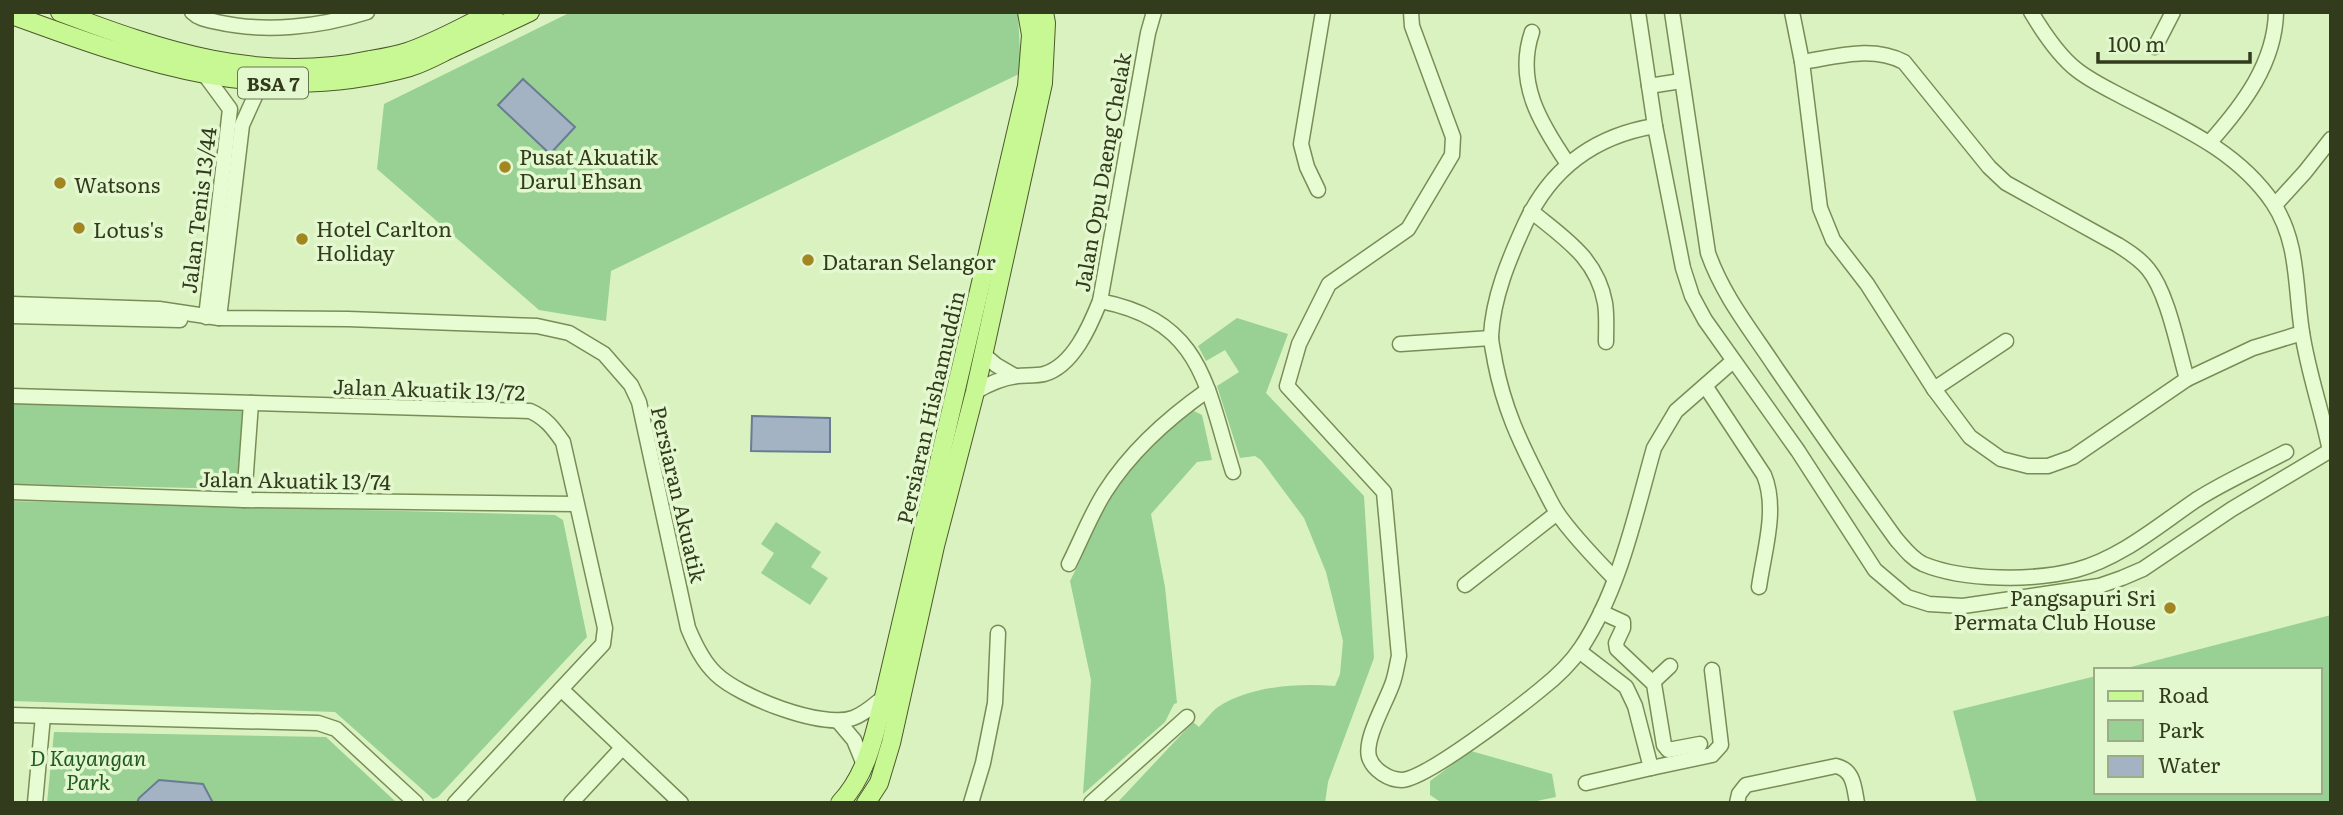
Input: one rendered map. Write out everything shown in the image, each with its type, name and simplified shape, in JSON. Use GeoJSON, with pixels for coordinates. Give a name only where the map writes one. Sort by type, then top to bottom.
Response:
{"type":"FeatureCollection","features":[{"type":"Feature","properties":{"kind":"main road","name":"BSA 7"},"geometry":{"type":"LineString","coordinates":[[60,12],[137,42],[196,58],[288,70],[347,65],[406,52],[494,12]]}},
{"type":"Feature","properties":{"kind":"main road","name":"BSA 7"},"geometry":{"type":"LineString","coordinates":[[12,15],[131,57],[205,75],[269,83],[350,80],[412,66],[530,12]]}},
{"type":"Feature","properties":{"kind":"main road","name":"Persiaran Hishamuddin"},"geometry":{"type":"LineString","coordinates":[[840,803],[865,767],[884,697],[1027,86],[1031,35],[1027,12]]}},
{"type":"Feature","properties":{"kind":"main road","name":"Persiaran Hishamuddin"},"geometry":{"type":"LineString","coordinates":[[866,803],[878,783],[891,743],[935,546],[975,392],[1043,83],[1046,23],[1044,12]]}},
{"type":"Feature","properties":{"kind":"street"},"geometry":{"type":"LineString","coordinates":[[192,12],[197,17],[236,26],[261,27],[312,24],[367,12]]}},
{"type":"Feature","properties":{"kind":"street","name":"Jalan Opu Daeng Chelak"},"geometry":{"type":"LineString","coordinates":[[975,392],[987,384],[1016,376],[1045,374],[1056,368],[1074,351],[1088,330],[1100,301],[1154,12]]}},
{"type":"Feature","properties":{"kind":"street"},"geometry":{"type":"LineString","coordinates":[[1318,190],[1307,167],[1301,144],[1323,12]]}},
{"type":"Feature","properties":{"kind":"street"},"geometry":{"type":"LineString","coordinates":[[1412,12],[1412,26],[1453,137],[1452,155],[1408,229],[1329,284],[1299,344],[1287,386],[1384,492],[1399,656],[1393,682],[1368,747],[1370,760],[1377,769],[1390,778],[1403,780],[1437,765],[1542,689],[1579,651],[1601,612],[1614,578],[1654,448],[1676,411],[1733,361]]}},
{"type":"Feature","properties":{"kind":"street"},"geometry":{"type":"LineString","coordinates":[[1639,12],[1655,126],[1683,268],[1692,296],[1705,320],[1798,451],[1875,570],[1907,597],[1929,604],[1963,606],[2085,588],[2122,578],[2143,569],[2232,509],[2330,451],[2302,333],[2294,257],[2286,228],[2275,205],[2240,166],[2210,142],[2077,70],[2063,57],[2031,12]]}},
{"type":"Feature","properties":{"kind":"street"},"geometry":{"type":"LineString","coordinates":[[1672,12],[1708,253],[1715,275],[1820,434],[1896,539],[1922,564],[1971,576],[2017,578],[2077,570],[2114,554],[2166,523],[2197,500],[2286,452]]}},
{"type":"Feature","properties":{"kind":"street"},"geometry":{"type":"LineString","coordinates":[[1792,12],[1802,62],[1820,208],[1827,227],[1833,240],[1867,284],[1934,389],[1970,437],[1987,451],[2001,459],[2028,466],[2048,466],[2073,457],[2188,379],[2253,348],[2302,333]]}},
{"type":"Feature","properties":{"kind":"street"},"geometry":{"type":"LineString","coordinates":[[2155,47],[2173,12]]}},
{"type":"Feature","properties":{"kind":"street"},"geometry":{"type":"LineString","coordinates":[[2210,142],[2243,101],[2262,69],[2276,32],[2276,12]]}},
{"type":"Feature","properties":{"kind":"street"},"geometry":{"type":"LineString","coordinates":[[1532,32],[1526,50],[1525,69],[1529,88],[1536,112],[1567,164]]}},
{"type":"Feature","properties":{"kind":"street"},"geometry":{"type":"LineString","coordinates":[[1802,62],[1871,52],[1886,54],[1904,62],[1989,167],[2006,183],[2118,245],[2135,256],[2150,271],[2162,295],[2188,379]]}},
{"type":"Feature","properties":{"kind":"street","name":"Jalan Tenis 13/44"},"geometry":{"type":"LineString","coordinates":[[205,75],[230,109],[215,288]]}},
{"type":"Feature","properties":{"kind":"street"},"geometry":{"type":"LineString","coordinates":[[1649,86],[1681,81]]}},
{"type":"Feature","properties":{"kind":"street","name":"Jalan Tenis 13/44"},"geometry":{"type":"LineString","coordinates":[[208,317],[242,125],[256,94],[269,83]]}},
{"type":"Feature","properties":{"kind":"street"},"geometry":{"type":"LineString","coordinates":[[1614,578],[1557,513],[1514,431],[1491,338],[1501,285],[1531,211],[1549,183],[1567,164],[1601,142],[1633,130],[1655,126]]}},
{"type":"Feature","properties":{"kind":"street"},"geometry":{"type":"LineString","coordinates":[[2275,205],[2331,139]]}},
{"type":"Feature","properties":{"kind":"street"},"geometry":{"type":"LineString","coordinates":[[1531,211],[1574,246],[1595,272],[1605,303],[1606,342]]}},
{"type":"Feature","properties":{"kind":"street"},"geometry":{"type":"LineString","coordinates":[[184,312],[215,288],[247,318]]}},
{"type":"Feature","properties":{"kind":"street"},"geometry":{"type":"LineString","coordinates":[[1100,301],[1149,315],[1175,333],[1194,358],[1208,390],[1233,472]]}},
{"type":"Feature","properties":{"kind":"street","name":"Persiaran Akuatik"},"geometry":{"type":"LineString","coordinates":[[12,304],[184,312],[208,317]]}},
{"type":"Feature","properties":{"kind":"street","name":"Persiaran Akuatik"},"geometry":{"type":"LineString","coordinates":[[12,316],[155,320],[208,317],[537,326],[569,333],[604,354],[621,372],[639,402],[688,628],[701,656],[715,674],[736,690],[759,701],[838,721]]}},
{"type":"Feature","properties":{"kind":"street"},"geometry":{"type":"LineString","coordinates":[[1400,344],[1491,338]]}},
{"type":"Feature","properties":{"kind":"street"},"geometry":{"type":"LineString","coordinates":[[1934,389],[2006,341]]}},
{"type":"Feature","properties":{"kind":"street"},"geometry":{"type":"LineString","coordinates":[[983,354],[1016,376]]}},
{"type":"Feature","properties":{"kind":"street"},"geometry":{"type":"LineString","coordinates":[[1706,387],[1764,475],[1769,488],[1771,504],[1759,587]]}},
{"type":"Feature","properties":{"kind":"street"},"geometry":{"type":"LineString","coordinates":[[1069,564],[1104,493],[1130,457],[1180,410],[1208,390]]}},
{"type":"Feature","properties":{"kind":"street","name":"Jalan Akuatik 13/72"},"geometry":{"type":"LineString","coordinates":[[12,396],[530,411],[542,417],[563,442],[605,636],[603,644],[561,689]]}},
{"type":"Feature","properties":{"kind":"street"},"geometry":{"type":"LineString","coordinates":[[244,500],[251,403]]}},
{"type":"Feature","properties":{"kind":"street"},"geometry":{"type":"LineString","coordinates":[[1798,451],[1820,434]]}},
{"type":"Feature","properties":{"kind":"street","name":"Jalan Akuatik 13/74"},"geometry":{"type":"LineString","coordinates":[[12,492],[244,500],[576,504]]}},
{"type":"Feature","properties":{"kind":"street"},"geometry":{"type":"LineString","coordinates":[[1465,585],[1557,513]]}},
{"type":"Feature","properties":{"kind":"street"},"geometry":{"type":"LineString","coordinates":[[2114,554],[2122,578]]}},
{"type":"Feature","properties":{"kind":"street"},"geometry":{"type":"LineString","coordinates":[[1601,612],[1622,622],[1617,649],[1653,682],[1664,745],[1668,750],[1700,744]]}},
{"type":"Feature","properties":{"kind":"street"},"geometry":{"type":"LineString","coordinates":[[971,803],[983,763],[995,703],[998,633]]}},
{"type":"Feature","properties":{"kind":"street"},"geometry":{"type":"LineString","coordinates":[[1579,651],[1626,687],[1635,706],[1651,768]]}},
{"type":"Feature","properties":{"kind":"street"},"geometry":{"type":"LineString","coordinates":[[1653,682],[1670,666]]}},
{"type":"Feature","properties":{"kind":"street"},"geometry":{"type":"LineString","coordinates":[[1587,783],[1712,755],[1721,745],[1712,670]]}},
{"type":"Feature","properties":{"kind":"street"},"geometry":{"type":"LineString","coordinates":[[455,803],[561,689],[681,803]]}},
{"type":"Feature","properties":{"kind":"street"},"geometry":{"type":"LineString","coordinates":[[865,767],[854,740],[838,721],[861,714],[884,697]]}},
{"type":"Feature","properties":{"kind":"street"},"geometry":{"type":"LineString","coordinates":[[12,715],[318,723],[336,729],[416,803]]}},
{"type":"Feature","properties":{"kind":"street"},"geometry":{"type":"LineString","coordinates":[[35,803],[43,716]]}},
{"type":"Feature","properties":{"kind":"street"},"geometry":{"type":"LineString","coordinates":[[1091,803],[1187,717]]}},
{"type":"Feature","properties":{"kind":"street"},"geometry":{"type":"LineString","coordinates":[[571,803],[622,748]]}},
{"type":"Feature","properties":{"kind":"street"},"geometry":{"type":"LineString","coordinates":[[1738,798],[1746,785],[1836,766],[1844,768],[1851,775],[1857,803]]}},
{"type":"Feature","properties":{"kind":"green space"},"geometry":{"type":"Polygon","coordinates":[[[571,12],[1018,12],[1021,73],[611,271],[606,321],[539,310],[377,169],[384,104],[571,12]]]}},
{"type":"Feature","properties":{"kind":"green space"},"geometry":{"type":"Polygon","coordinates":[[[1237,318],[1288,334],[1266,393],[1364,496],[1374,658],[1328,782],[1325,803],[1117,803],[1193,722],[1199,727],[1218,707],[1259,690],[1305,685],[1335,686],[1340,674],[1343,641],[1326,572],[1304,518],[1261,460],[1255,456],[1240,458],[1217,386],[1239,372],[1225,350],[1206,361],[1198,346],[1237,318]]]}},
{"type":"Feature","properties":{"kind":"green space"},"geometry":{"type":"Polygon","coordinates":[[[12,402],[243,408],[240,489],[12,484],[12,402]]]}},
{"type":"Feature","properties":{"kind":"green space"},"geometry":{"type":"Polygon","coordinates":[[[1192,410],[1202,415],[1212,460],[1197,462],[1151,514],[1165,587],[1177,703],[1165,722],[1083,794],[1091,680],[1070,581],[1080,561],[1076,558],[1114,485],[1158,437],[1192,410]]]}},
{"type":"Feature","properties":{"kind":"green space"},"geometry":{"type":"Polygon","coordinates":[[[12,501],[555,515],[563,520],[587,637],[438,797],[433,799],[335,712],[12,701],[12,501]]]}},
{"type":"Feature","properties":{"kind":"green space"},"geometry":{"type":"Polygon","coordinates":[[[776,522],[821,552],[811,567],[828,578],[810,605],[761,573],[774,553],[761,544],[776,522]]]}},
{"type":"Feature","properties":{"kind":"green space"},"geometry":{"type":"Polygon","coordinates":[[[2331,615],[2331,803],[1977,803],[1953,711],[2094,676],[2094,794],[2322,794],[2322,668],[2127,668],[2331,615]]]}},
{"type":"Feature","properties":{"kind":"green space","name":"D Kayangan Park"},"geometry":{"type":"Polygon","coordinates":[[[54,732],[326,737],[397,803],[213,803],[202,784],[139,798],[137,803],[47,803],[54,732]]]}},
{"type":"Feature","properties":{"kind":"green space"},"geometry":{"type":"Polygon","coordinates":[[[1471,751],[1552,774],[1556,797],[1527,803],[1442,803],[1430,795],[1430,781],[1471,751]]]}},
{"type":"Feature","properties":{"kind":"water"},"geometry":{"type":"Polygon","coordinates":[[[523,79],[575,127],[550,154],[498,105],[523,79]]]}},
{"type":"Feature","properties":{"kind":"water"},"geometry":{"type":"Polygon","coordinates":[[[752,416],[830,418],[830,452],[751,451],[752,416]]]}},
{"type":"Feature","properties":{"kind":"water"},"geometry":{"type":"Polygon","coordinates":[[[159,780],[203,784],[213,803],[137,803],[159,780]]]}},
{"type":"Feature","properties":{"kind":"place","name":"Pusat Akuatik Darul Ehsan"},"geometry":{"type":"Point","coordinates":[505,167]}},
{"type":"Feature","properties":{"kind":"place","name":"Watsons"},"geometry":{"type":"Point","coordinates":[60,183]}},
{"type":"Feature","properties":{"kind":"place","name":"Lotus's"},"geometry":{"type":"Point","coordinates":[79,228]}},
{"type":"Feature","properties":{"kind":"place","name":"Hotel Carlton Holiday"},"geometry":{"type":"Point","coordinates":[302,239]}},
{"type":"Feature","properties":{"kind":"place","name":"Dataran Selangor"},"geometry":{"type":"Point","coordinates":[808,260]}},
{"type":"Feature","properties":{"kind":"place","name":"Pangsapuri Sri Permata Club House"},"geometry":{"type":"Point","coordinates":[2170,608]}}]}
